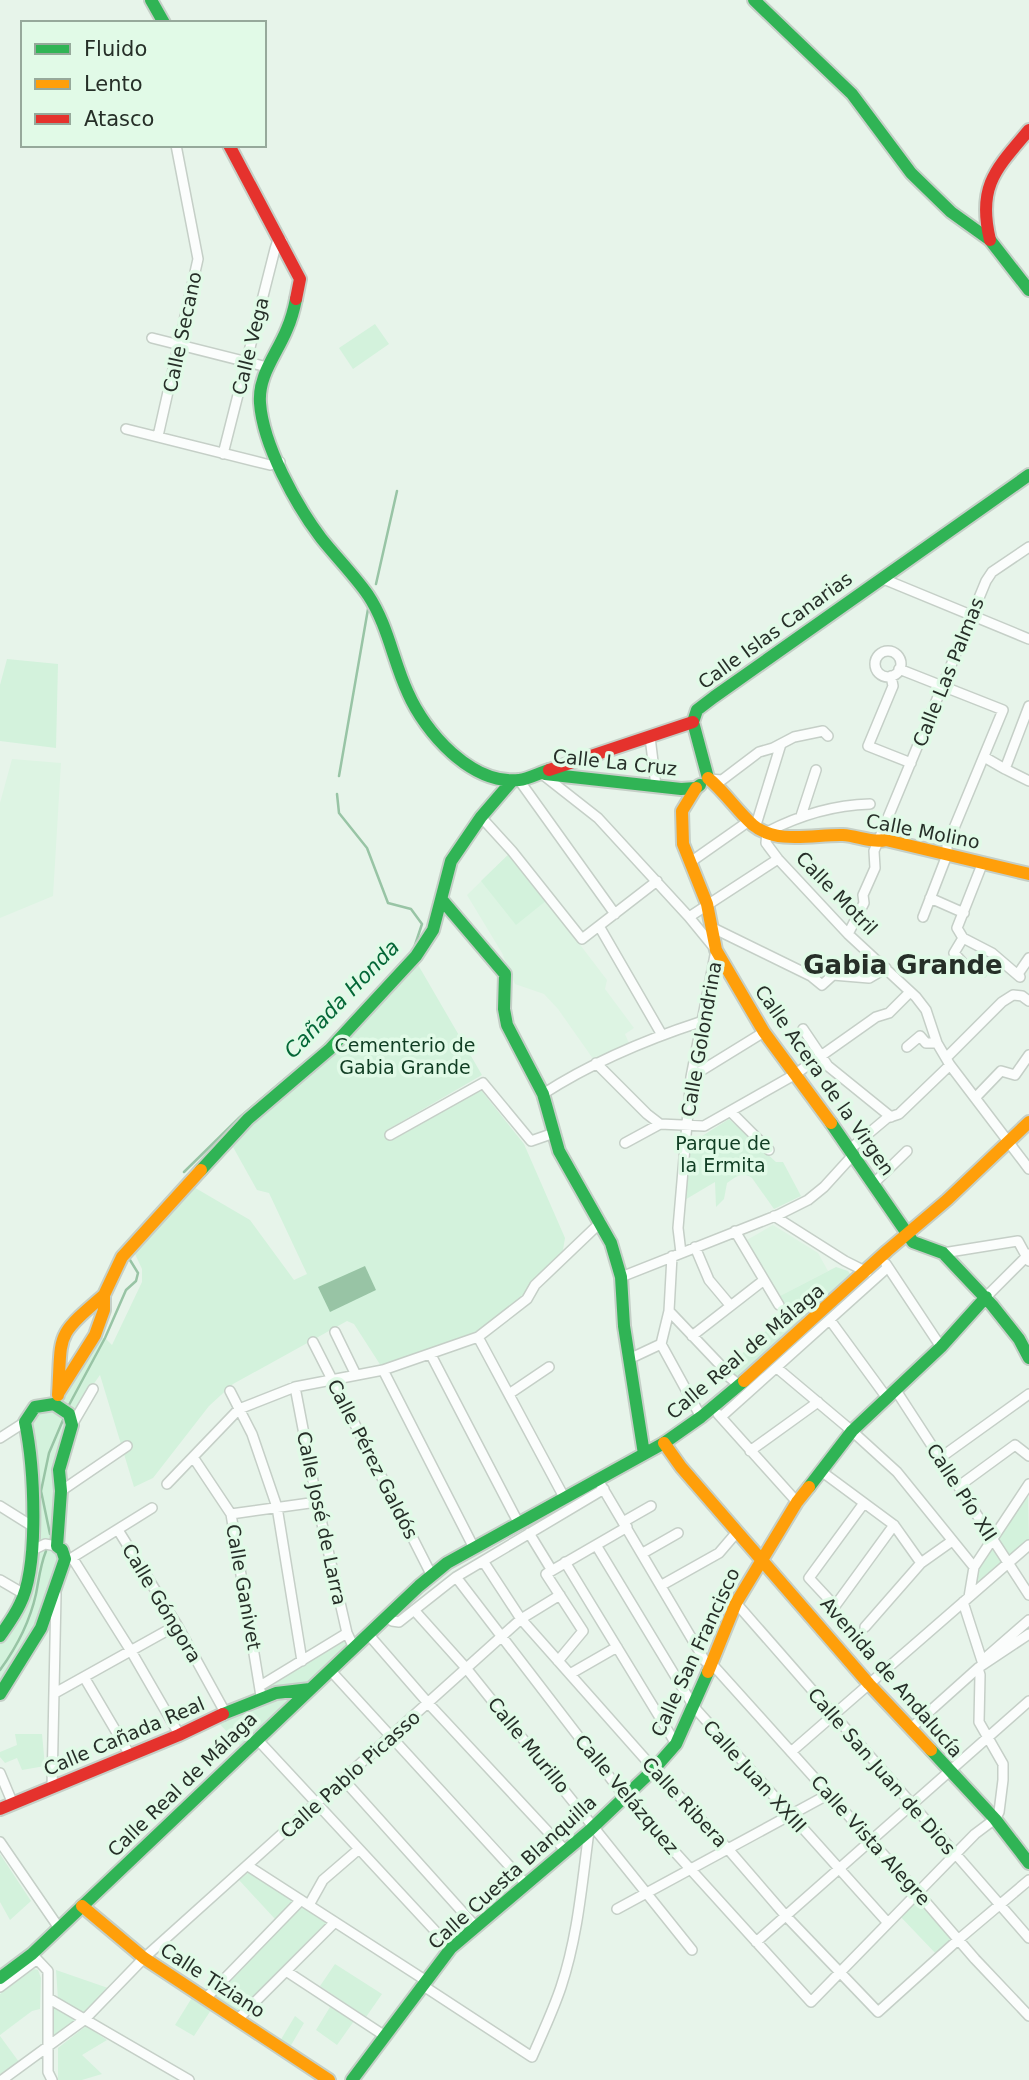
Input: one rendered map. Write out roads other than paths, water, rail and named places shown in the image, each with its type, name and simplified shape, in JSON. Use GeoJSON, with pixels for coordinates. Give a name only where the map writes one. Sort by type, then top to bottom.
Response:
{"type":"FeatureCollection","features":[{"type":"Feature","properties":{"kind":"street"},"geometry":{"type":"LineString","coordinates":[[151,0],[163,21]]}},
{"type":"Feature","properties":{"kind":"street"},"geometry":{"type":"LineString","coordinates":[[754,0],[852,94],[911,173],[951,212],[990,240],[1029,290]]}},
{"type":"Feature","properties":{"kind":"street"},"geometry":{"type":"LineString","coordinates":[[990,240],[983,219],[986,189],[1029,130]]}},
{"type":"Feature","properties":{"kind":"street","name":"Calle Secano"},"geometry":{"type":"LineString","coordinates":[[158,436],[198,259],[176,147]]}},
{"type":"Feature","properties":{"kind":"street"},"geometry":{"type":"LineString","coordinates":[[230,147],[300,279],[287,329],[267,367],[260,402],[266,428],[313,526],[374,605],[408,696],[420,716],[447,749],[467,766],[487,775],[516,780],[693,722]]}},
{"type":"Feature","properties":{"kind":"street","name":"Calle Vega"},"geometry":{"type":"LineString","coordinates":[[223,454],[275,249],[277,243],[282,242]]}},
{"type":"Feature","properties":{"kind":"street"},"geometry":{"type":"LineString","coordinates":[[152,338],[267,367]]}},
{"type":"Feature","properties":{"kind":"street"},"geometry":{"type":"LineString","coordinates":[[125,429],[270,465],[280,462]]}},
{"type":"Feature","properties":{"kind":"street","name":"Calle Islas Canarias"},"geometry":{"type":"LineString","coordinates":[[693,722],[697,710],[714,696],[1029,475]]}},
{"type":"Feature","properties":{"kind":"street","name":"Calle Las Palmas"},"geometry":{"type":"LineString","coordinates":[[848,934],[864,903],[863,895],[875,868],[874,851],[986,581],[992,572],[1029,547]]}},
{"type":"Feature","properties":{"kind":"street"},"geometry":{"type":"LineString","coordinates":[[881,578],[1029,639]]}},
{"type":"Feature","properties":{"kind":"street"},"geometry":{"type":"LineString","coordinates":[[888,651],[896,654],[901,661],[900,669],[891,676],[882,675],[876,669],[875,661],[880,653],[888,651]]}},
{"type":"Feature","properties":{"kind":"street"},"geometry":{"type":"LineString","coordinates":[[900,669],[1003,710],[947,845],[947,855],[923,917]]}},
{"type":"Feature","properties":{"kind":"street"},"geometry":{"type":"LineString","coordinates":[[891,676],[893,686],[868,746],[911,763]]}},
{"type":"Feature","properties":{"kind":"street"},"geometry":{"type":"LineString","coordinates":[[1005,769],[1029,706]]}},
{"type":"Feature","properties":{"kind":"street","name":"Calle La Cruz"},"geometry":{"type":"LineString","coordinates":[[541,774],[681,789],[696,788],[708,778],[693,722]]}},
{"type":"Feature","properties":{"kind":"street"},"geometry":{"type":"LineString","coordinates":[[708,778],[722,780],[759,752],[794,737],[823,731],[828,736]]}},
{"type":"Feature","properties":{"kind":"street"},"geometry":{"type":"LineString","coordinates":[[650,737],[656,786]]}},
{"type":"Feature","properties":{"kind":"street"},"geometry":{"type":"LineString","coordinates":[[757,827],[781,744]]}},
{"type":"Feature","properties":{"kind":"street"},"geometry":{"type":"LineString","coordinates":[[984,757],[1029,781]]}},
{"type":"Feature","properties":{"kind":"street"},"geometry":{"type":"LineString","coordinates":[[801,816],[816,770]]}},
{"type":"Feature","properties":{"kind":"street"},"geometry":{"type":"LineString","coordinates":[[541,774],[598,818],[690,917],[716,950]]}},
{"type":"Feature","properties":{"kind":"street","name":"Calle Motril"},"geometry":{"type":"LineString","coordinates":[[708,778],[757,827],[778,859],[848,934],[886,968],[926,1010],[937,1043],[1029,1169]]}},
{"type":"Feature","properties":{"kind":"street"},"geometry":{"type":"LineString","coordinates":[[72,1424],[69,1414],[57,1398],[62,1335],[70,1324],[104,1295],[122,1257],[160,1213],[248,1119],[292,1083],[359,1019],[416,956],[433,930],[451,862],[481,817],[516,780]]}},
{"type":"Feature","properties":{"kind":"street"},"geometry":{"type":"LineString","coordinates":[[516,780],[614,914]]}},
{"type":"Feature","properties":{"kind":"street","name":"Calle Acera de la Virgen"},"geometry":{"type":"LineString","coordinates":[[696,788],[682,811],[683,844],[707,904],[716,950],[764,1032],[852,1152],[907,1234]]}},
{"type":"Feature","properties":{"kind":"street"},"geometry":{"type":"LineString","coordinates":[[692,861],[757,827],[843,805],[870,804]]}},
{"type":"Feature","properties":{"kind":"street"},"geometry":{"type":"LineString","coordinates":[[481,817],[512,851],[582,939],[657,881]]}},
{"type":"Feature","properties":{"kind":"street","name":"Calle Molino"},"geometry":{"type":"LineString","coordinates":[[757,827],[802,839],[848,835],[879,842],[886,840],[1029,874]]}},
{"type":"Feature","properties":{"kind":"street"},"geometry":{"type":"LineString","coordinates":[[690,917],[778,859]]}},
{"type":"Feature","properties":{"kind":"street"},"geometry":{"type":"LineString","coordinates":[[983,862],[957,928],[963,938],[992,953],[1019,976],[1029,958]]}},
{"type":"Feature","properties":{"kind":"street"},"geometry":{"type":"LineString","coordinates":[[930,898],[964,914]]}},
{"type":"Feature","properties":{"kind":"street"},"geometry":{"type":"LineString","coordinates":[[442,900],[505,974],[505,1020],[543,1094],[559,1151],[611,1243],[621,1277],[629,1359],[644,1454]]}},
{"type":"Feature","properties":{"kind":"street"},"geometry":{"type":"LineString","coordinates":[[599,926],[662,1035]]}},
{"type":"Feature","properties":{"kind":"street"},"geometry":{"type":"LineString","coordinates":[[713,928],[811,976],[822,985],[833,975],[869,978],[886,968]]}},
{"type":"Feature","properties":{"kind":"street"},"geometry":{"type":"LineString","coordinates":[[963,938],[954,953],[963,963]]}},
{"type":"Feature","properties":{"kind":"street","name":"Calle Golondrina"},"geometry":{"type":"LineString","coordinates":[[661,1344],[669,1311],[676,1254],[691,1077],[716,950]]}},
{"type":"Feature","properties":{"kind":"street"},"geometry":{"type":"LineString","coordinates":[[625,1143],[660,1124],[704,1126],[732,1112],[794,1075],[876,1017],[889,1013],[910,992]]}},
{"type":"Feature","properties":{"kind":"street"},"geometry":{"type":"LineString","coordinates":[[621,1277],[774,1216],[812,1197],[852,1152],[891,1117],[899,1114],[992,1011],[1013,995],[1022,996],[1029,1001]]}},
{"type":"Feature","properties":{"kind":"street"},"geometry":{"type":"LineString","coordinates":[[543,1094],[596,1063],[700,1022]]}},
{"type":"Feature","properties":{"kind":"street"},"geometry":{"type":"LineString","coordinates":[[803,1029],[828,1066],[891,1117]]}},
{"type":"Feature","properties":{"kind":"street"},"geometry":{"type":"LineString","coordinates":[[691,1077],[764,1032]]}},
{"type":"Feature","properties":{"kind":"street"},"geometry":{"type":"LineString","coordinates":[[907,1047],[920,1036],[926,1043],[937,1043]]}},
{"type":"Feature","properties":{"kind":"street"},"geometry":{"type":"LineString","coordinates":[[975,1098],[1001,1071],[1015,1074],[1029,1055]]}},
{"type":"Feature","properties":{"kind":"street"},"geometry":{"type":"LineString","coordinates":[[596,1063],[660,1124]]}},
{"type":"Feature","properties":{"kind":"street"},"geometry":{"type":"LineString","coordinates":[[390,1135],[483,1083],[531,1141],[554,1133]]}},
{"type":"Feature","properties":{"kind":"street"},"geometry":{"type":"LineString","coordinates":[[732,1112],[769,1150]]}},
{"type":"Feature","properties":{"kind":"street","name":"Calle Real de Málaga"},"geometry":{"type":"LineString","coordinates":[[388,1615],[392,1621],[398,1622],[456,1577],[529,1533],[701,1417],[717,1412],[777,1368],[830,1320],[885,1262],[907,1234],[964,1185],[1029,1122]]}},
{"type":"Feature","properties":{"kind":"street"},"geometry":{"type":"LineString","coordinates":[[873,1184],[907,1151]]}},
{"type":"Feature","properties":{"kind":"street"},"geometry":{"type":"LineString","coordinates":[[774,1216],[867,1272]]}},
{"type":"Feature","properties":{"kind":"street"},"geometry":{"type":"LineString","coordinates":[[167,1484],[239,1409],[295,1387],[383,1370],[478,1337],[527,1299],[535,1285],[601,1222]]}},
{"type":"Feature","properties":{"kind":"street"},"geometry":{"type":"LineString","coordinates":[[735,1231],[779,1305]]}},
{"type":"Feature","properties":{"kind":"street"},"geometry":{"type":"LineString","coordinates":[[907,1234],[913,1242],[943,1252],[1018,1241],[1028,1257],[985,1297]]}},
{"type":"Feature","properties":{"kind":"street"},"geometry":{"type":"LineString","coordinates":[[695,1247],[709,1280],[730,1305]]}},
{"type":"Feature","properties":{"kind":"street"},"geometry":{"type":"LineString","coordinates":[[943,1252],[985,1297],[1019,1339],[1029,1358]]}},
{"type":"Feature","properties":{"kind":"street"},"geometry":{"type":"LineString","coordinates":[[885,1262],[940,1347]]}},
{"type":"Feature","properties":{"kind":"street","name":"Calle Real de Málaga"},"geometry":{"type":"LineString","coordinates":[[717,1412],[739,1385],[867,1272],[885,1262]]}},
{"type":"Feature","properties":{"kind":"street"},"geometry":{"type":"LineString","coordinates":[[692,1336],[764,1280]]}},
{"type":"Feature","properties":{"kind":"street"},"geometry":{"type":"LineString","coordinates":[[0,1438],[25,1422],[35,1407],[57,1398],[95,1335],[104,1310],[104,1295]]}},
{"type":"Feature","properties":{"kind":"street","name":"Calle San Francisco"},"geometry":{"type":"LineString","coordinates":[[625,1797],[676,1744],[736,1603],[797,1502],[852,1431],[940,1347],[985,1297]]}},
{"type":"Feature","properties":{"kind":"street"},"geometry":{"type":"LineString","coordinates":[[669,1311],[726,1371],[727,1376],[739,1385]]}},
{"type":"Feature","properties":{"kind":"street","name":"Calle Pío XII"},"geometry":{"type":"LineString","coordinates":[[830,1320],[891,1393],[940,1458],[1029,1595]]}},
{"type":"Feature","properties":{"kind":"street"},"geometry":{"type":"LineString","coordinates":[[335,1332],[356,1375]]}},
{"type":"Feature","properties":{"kind":"street"},"geometry":{"type":"LineString","coordinates":[[478,1337],[565,1499]]}},
{"type":"Feature","properties":{"kind":"street","name":"Calle Pérez Galdós"},"geometry":{"type":"LineString","coordinates":[[313,1342],[432,1576]]}},
{"type":"Feature","properties":{"kind":"street"},"geometry":{"type":"LineString","coordinates":[[629,1359],[661,1344],[701,1417]]}},
{"type":"Feature","properties":{"kind":"street"},"geometry":{"type":"LineString","coordinates":[[431,1355],[519,1524]]}},
{"type":"Feature","properties":{"kind":"street"},"geometry":{"type":"LineString","coordinates":[[509,1394],[550,1367]]}},
{"type":"Feature","properties":{"kind":"street"},"geometry":{"type":"LineString","coordinates":[[777,1368],[897,1472],[974,1567]]}},
{"type":"Feature","properties":{"kind":"street"},"geometry":{"type":"LineString","coordinates":[[383,1370],[474,1548]]}},
{"type":"Feature","properties":{"kind":"street","name":"Calle José de Larra"},"geometry":{"type":"LineString","coordinates":[[295,1387],[317,1502],[347,1633],[354,1648]]}},
{"type":"Feature","properties":{"kind":"street"},"geometry":{"type":"LineString","coordinates":[[57,1546],[61,1491],[59,1470],[72,1424],[93,1389]]}},
{"type":"Feature","properties":{"kind":"street"},"geometry":{"type":"LineString","coordinates":[[230,1391],[252,1434],[277,1507],[302,1661]]}},
{"type":"Feature","properties":{"kind":"street"},"geometry":{"type":"LineString","coordinates":[[940,1458],[1029,1394]]}},
{"type":"Feature","properties":{"kind":"street"},"geometry":{"type":"LineString","coordinates":[[750,1451],[818,1402]]}},
{"type":"Feature","properties":{"kind":"street"},"geometry":{"type":"LineString","coordinates":[[717,1412],[797,1502]]}},
{"type":"Feature","properties":{"kind":"street"},"geometry":{"type":"LineString","coordinates":[[0,1636],[21,1603],[29,1577],[32,1526],[30,1447],[25,1422]]}},
{"type":"Feature","properties":{"kind":"street","name":"Avenida de Andalucía"},"geometry":{"type":"LineString","coordinates":[[664,1443],[681,1467],[869,1684],[995,1819],[1029,1863]]}},
{"type":"Feature","properties":{"kind":"street"},"geometry":{"type":"LineString","coordinates":[[959,1486],[1015,1445],[1029,1456]]}},
{"type":"Feature","properties":{"kind":"street"},"geometry":{"type":"LineString","coordinates":[[61,1491],[127,1446]]}},
{"type":"Feature","properties":{"kind":"street","name":"Calle Ganivet"},"geometry":{"type":"LineString","coordinates":[[193,1457],[231,1514],[261,1691]]}},
{"type":"Feature","properties":{"kind":"street"},"geometry":{"type":"LineString","coordinates":[[821,1471],[894,1525],[921,1563]]}},
{"type":"Feature","properties":{"kind":"street","name":"Calle Real de Málaga"},"geometry":{"type":"LineString","coordinates":[[0,1987],[257,1739],[447,1563],[565,1499],[601,1485]]}},
{"type":"Feature","properties":{"kind":"street","name":"Calle Vista Alegre"},"geometry":{"type":"LineString","coordinates":[[601,1485],[705,1661],[712,1664],[1029,2016]]}},
{"type":"Feature","properties":{"kind":"street"},"geometry":{"type":"LineString","coordinates":[[839,1973],[999,1812],[1003,1764],[979,1722],[981,1664],[966,1600],[974,1567],[1029,1487]]}},
{"type":"Feature","properties":{"kind":"street"},"geometry":{"type":"LineString","coordinates":[[231,1514],[317,1502]]}},
{"type":"Feature","properties":{"kind":"street"},"geometry":{"type":"LineString","coordinates":[[864,1503],[809,1578],[835,1606],[894,1525]]}},
{"type":"Feature","properties":{"kind":"street"},"geometry":{"type":"LineString","coordinates":[[0,1506],[32,1526]]}},
{"type":"Feature","properties":{"kind":"street"},"geometry":{"type":"LineString","coordinates":[[558,1661],[583,1631],[546,1574],[596,1545],[651,1506]]}},
{"type":"Feature","properties":{"kind":"street"},"geometry":{"type":"LineString","coordinates":[[0,1694],[41,1628],[69,1559],[152,1508]]}},
{"type":"Feature","properties":{"kind":"street","name":"Calle Góngora"},"geometry":{"type":"LineString","coordinates":[[118,1530],[177,1625],[226,1714]]}},
{"type":"Feature","properties":{"kind":"street"},"geometry":{"type":"LineString","coordinates":[[662,1585],[719,1553],[737,1532]]}},
{"type":"Feature","properties":{"kind":"street"},"geometry":{"type":"LineString","coordinates":[[529,1533],[551,1569]]}},
{"type":"Feature","properties":{"kind":"street"},"geometry":{"type":"LineString","coordinates":[[643,1553],[678,1533]]}},
{"type":"Feature","properties":{"kind":"street"},"geometry":{"type":"LineString","coordinates":[[865,1627],[921,1563],[952,1541]]}},
{"type":"Feature","properties":{"kind":"street"},"geometry":{"type":"LineString","coordinates":[[31,1550],[45,1544],[57,1546],[62,1550],[131,1651],[179,1734]]}},
{"type":"Feature","properties":{"kind":"street","name":"Calle Juan XXIII"},"geometry":{"type":"LineString","coordinates":[[596,1545],[694,1707],[888,1923]]}},
{"type":"Feature","properties":{"kind":"street"},"geometry":{"type":"LineString","coordinates":[[791,1752],[1029,1545]]}},
{"type":"Feature","properties":{"kind":"street","name":"Calle Ribera"},"geometry":{"type":"LineString","coordinates":[[483,1560],[521,1619],[785,1915],[878,2012],[959,1939]]}},
{"type":"Feature","properties":{"kind":"street"},"geometry":{"type":"LineString","coordinates":[[565,1562],[676,1744]]}},
{"type":"Feature","properties":{"kind":"street","name":"Calle Velázquez"},"geometry":{"type":"LineString","coordinates":[[456,1577],[625,1797],[811,2002],[839,1973]]}},
{"type":"Feature","properties":{"kind":"street"},"geometry":{"type":"LineString","coordinates":[[0,1580],[24,1594]]}},
{"type":"Feature","properties":{"kind":"street"},"geometry":{"type":"LineString","coordinates":[[52,1788],[56,1586]]}},
{"type":"Feature","properties":{"kind":"street","name":"Calle Pablo Picasso"},"geometry":{"type":"LineString","coordinates":[[2,2080],[84,2020],[144,1958],[521,1619],[560,1595]]}},
{"type":"Feature","properties":{"kind":"street","name":"Calle San Juan de Dios"},"geometry":{"type":"LineString","coordinates":[[736,1603],[1029,1938]]}},
{"type":"Feature","properties":{"kind":"street","name":"Calle Murillo"},"geometry":{"type":"LineString","coordinates":[[414,1609],[467,1668],[591,1828],[692,1950]]}},
{"type":"Feature","properties":{"kind":"street"},"geometry":{"type":"LineString","coordinates":[[911,1728],[1029,1620]]}},
{"type":"Feature","properties":{"kind":"street"},"geometry":{"type":"LineString","coordinates":[[55,1693],[177,1625]]}},
{"type":"Feature","properties":{"kind":"street","name":"Calle Cañada Real"},"geometry":{"type":"LineString","coordinates":[[0,1809],[226,1714],[347,1633]]}},
{"type":"Feature","properties":{"kind":"street"},"geometry":{"type":"LineString","coordinates":[[368,1634],[428,1703],[565,1850]]}},
{"type":"Feature","properties":{"kind":"street"},"geometry":{"type":"LineString","coordinates":[[981,1664],[1029,1634]]}},
{"type":"Feature","properties":{"kind":"street"},"geometry":{"type":"LineString","coordinates":[[570,1674],[617,1647]]}},
{"type":"Feature","properties":{"kind":"street"},"geometry":{"type":"LineString","coordinates":[[330,1670],[526,1884]]}},
{"type":"Feature","properties":{"kind":"street"},"geometry":{"type":"LineString","coordinates":[[84,1677],[130,1755]]}},
{"type":"Feature","properties":{"kind":"street","name":"Calle Cañada Real"},"geometry":{"type":"LineString","coordinates":[[261,1691],[310,1689]]}},
{"type":"Feature","properties":{"kind":"street"},"geometry":{"type":"LineString","coordinates":[[756,1942],[1029,1700]]}},
{"type":"Feature","properties":{"kind":"street"},"geometry":{"type":"LineString","coordinates":[[257,1739],[451,1948]]}},
{"type":"Feature","properties":{"kind":"street"},"geometry":{"type":"LineString","coordinates":[[0,1773],[13,1804]]}},
{"type":"Feature","properties":{"kind":"street"},"geometry":{"type":"LineString","coordinates":[[343,1779],[476,1927]]}},
{"type":"Feature","properties":{"kind":"street"},"geometry":{"type":"LineString","coordinates":[[617,1909],[829,1794]]}},
{"type":"Feature","properties":{"kind":"street","name":"Calle Cuesta Blanquilla"},"geometry":{"type":"LineString","coordinates":[[352,2080],[451,1948],[625,1797]]}},
{"type":"Feature","properties":{"kind":"street"},"geometry":{"type":"LineString","coordinates":[[248,1866],[532,2057],[554,2007],[569,1959],[578,1920],[591,1828]]}},
{"type":"Feature","properties":{"kind":"street"},"geometry":{"type":"LineString","coordinates":[[0,1842],[59,1928]]}},
{"type":"Feature","properties":{"kind":"street"},"geometry":{"type":"LineString","coordinates":[[206,1998],[305,1902],[323,1880],[359,1849]]}},
{"type":"Feature","properties":{"kind":"street"},"geometry":{"type":"LineString","coordinates":[[959,1939],[1029,1880]]}},
{"type":"Feature","properties":{"kind":"street","name":"Calle Tiziano"},"geometry":{"type":"LineString","coordinates":[[82,1906],[144,1958],[239,2018],[329,2080]]}},
{"type":"Feature","properties":{"kind":"street"},"geometry":{"type":"LineString","coordinates":[[239,2018],[335,1922]]}},
{"type":"Feature","properties":{"kind":"street"},"geometry":{"type":"LineString","coordinates":[[34,1957],[48,1971],[49,2077]]}},
{"type":"Feature","properties":{"kind":"street","name":"Calle Real de Málaga"},"geometry":{"type":"LineString","coordinates":[[0,1978],[34,1957]]}},
{"type":"Feature","properties":{"kind":"street"},"geometry":{"type":"LineString","coordinates":[[286,1971],[385,2036]]}},
{"type":"Feature","properties":{"kind":"street"},"geometry":{"type":"LineString","coordinates":[[48,1998],[186,2080]]}},
{"type":"Feature","properties":{"kind":"waterway","name":"Cañada Honda"},"geometry":{"type":"LineString","coordinates":[[376,584],[397,491]]}},
{"type":"Feature","properties":{"kind":"waterway","name":"Cañada Honda"},"geometry":{"type":"LineString","coordinates":[[339,776],[368,609]]}},
{"type":"Feature","properties":{"kind":"waterway","name":"Cañada Honda"},"geometry":{"type":"LineString","coordinates":[[337,794],[339,813],[367,848],[388,903],[411,909],[422,924],[413,951]]}},
{"type":"Feature","properties":{"kind":"waterway","name":"Cañada Honda"},"geometry":{"type":"LineString","coordinates":[[317,1053],[339,1030]]}},
{"type":"Feature","properties":{"kind":"waterway","name":"Cañada Honda"},"geometry":{"type":"LineString","coordinates":[[184,1172],[240,1117],[311,1057]]}},
{"type":"Feature","properties":{"kind":"waterway","name":"Cañada Honda"},"geometry":{"type":"LineString","coordinates":[[69,1405],[105,1338],[126,1290],[136,1281],[138,1273],[130,1260]]}},
{"type":"Feature","properties":{"kind":"waterway","name":"Cañada Honda"},"geometry":{"type":"LineString","coordinates":[[50,1534],[41,1491],[49,1453],[63,1420]]}},
{"type":"Feature","properties":{"kind":"waterway","name":"Cañada Honda"},"geometry":{"type":"LineString","coordinates":[[0,1670],[17,1643],[30,1614],[46,1551]]}},
{"type":"Feature","properties":{"kind":"district","name":"Gabia Grande"},"geometry":{"type":"Point","coordinates":[903,965]}},
{"type":"Feature","properties":{"kind":"park label","name":"Cementerio de Gabia Grande"},"geometry":{"type":"Point","coordinates":[405,1056]}},
{"type":"Feature","properties":{"kind":"park label","name":"Parque de la Ermita"},"geometry":{"type":"Point","coordinates":[723,1154]}}]}
